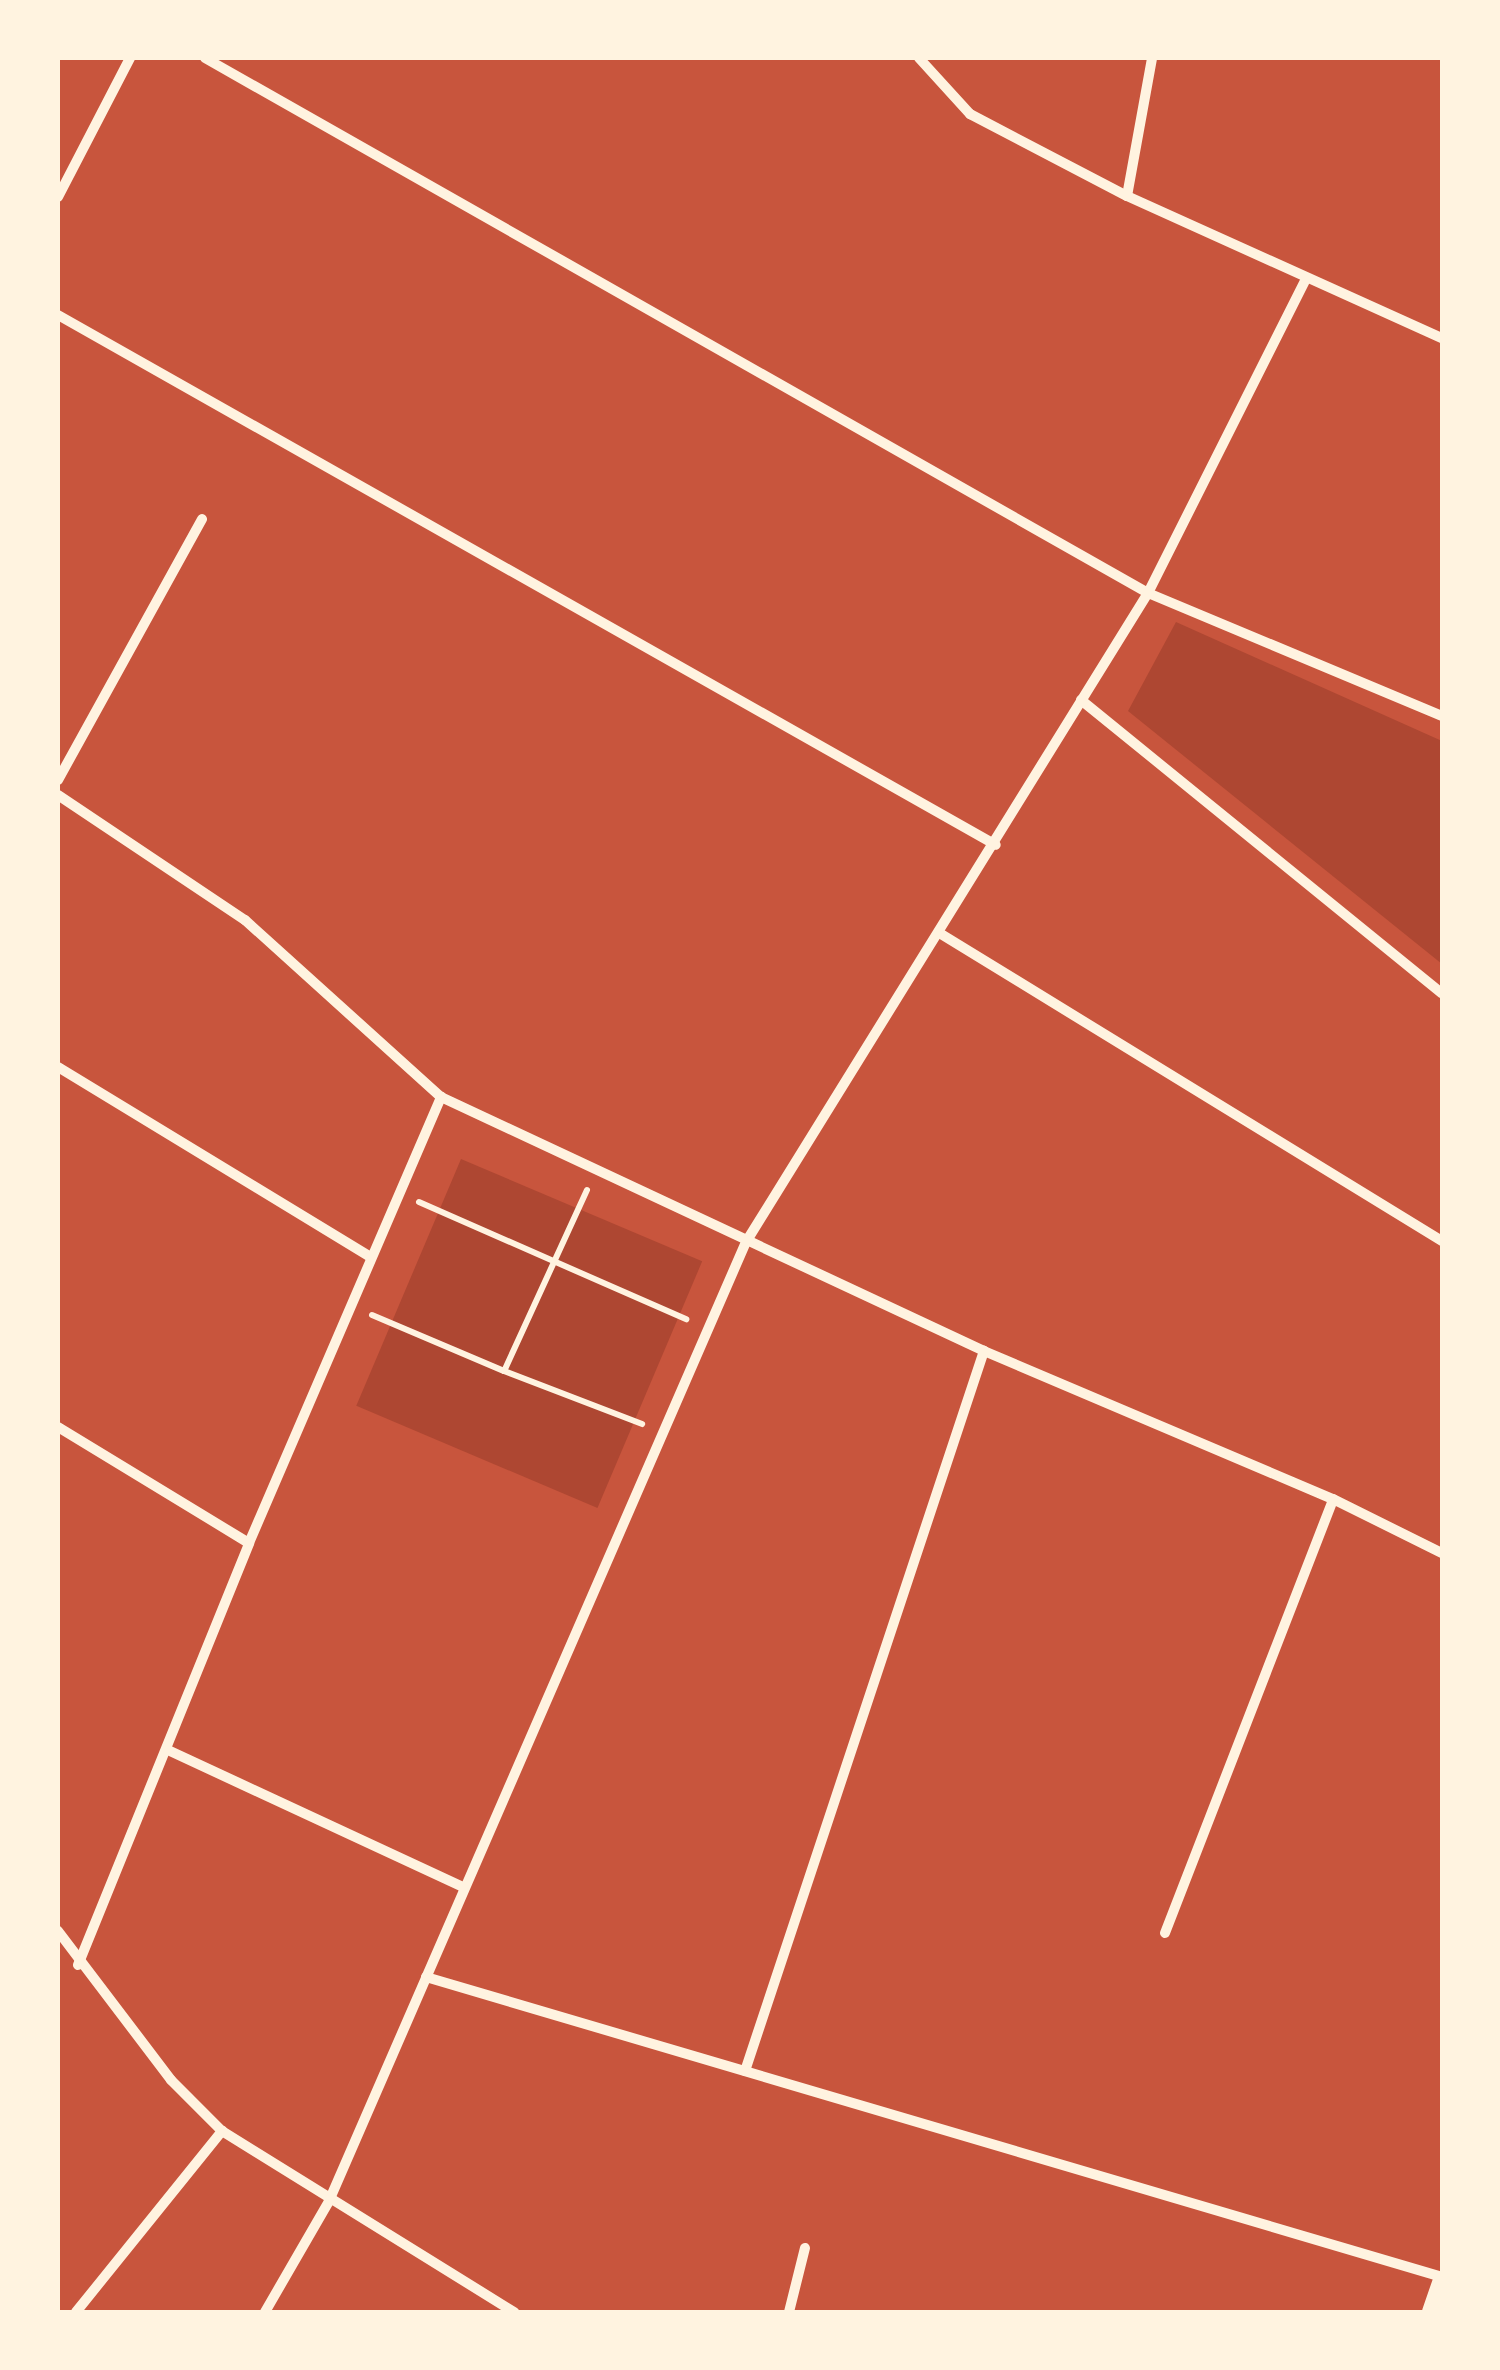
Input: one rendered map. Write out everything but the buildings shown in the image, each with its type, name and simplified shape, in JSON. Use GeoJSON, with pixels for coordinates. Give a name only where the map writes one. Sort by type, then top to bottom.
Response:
{"type":"FeatureCollection","features":[{"type":"Feature","properties":{"kind":"main road"},"geometry":{"type":"LineString","coordinates":[[1432,2312],[1442,2280]]}},
{"type":"Feature","properties":{"kind":"street"},"geometry":{"type":"LineString","coordinates":[[58,196],[130,58]]}},
{"type":"Feature","properties":{"kind":"street"},"geometry":{"type":"LineString","coordinates":[[205,58],[1148,593],[1442,716]]}},
{"type":"Feature","properties":{"kind":"street"},"geometry":{"type":"LineString","coordinates":[[918,58],[970,114],[1127,196],[1442,338]]}},
{"type":"Feature","properties":{"kind":"street"},"geometry":{"type":"LineString","coordinates":[[1127,196],[1152,58]]}},
{"type":"Feature","properties":{"kind":"street"},"geometry":{"type":"LineString","coordinates":[[265,2312],[329,2202],[746,1242],[941,934],[1148,593],[1306,279]]}},
{"type":"Feature","properties":{"kind":"street"},"geometry":{"type":"LineString","coordinates":[[58,315],[996,845]]}},
{"type":"Feature","properties":{"kind":"street"},"geometry":{"type":"LineString","coordinates":[[58,780],[202,519]]}},
{"type":"Feature","properties":{"kind":"street"},"geometry":{"type":"LineString","coordinates":[[1081,700],[1442,992]]}},
{"type":"Feature","properties":{"kind":"street"},"geometry":{"type":"LineString","coordinates":[[58,795],[245,920],[441,1097],[984,1352],[1333,1499],[1442,1553]]}},
{"type":"Feature","properties":{"kind":"street"},"geometry":{"type":"LineString","coordinates":[[941,934],[1442,1241]]}},
{"type":"Feature","properties":{"kind":"street"},"geometry":{"type":"LineString","coordinates":[[58,1067],[371,1258]]}},
{"type":"Feature","properties":{"kind":"street"},"geometry":{"type":"LineString","coordinates":[[78,1965],[170,1751],[249,1543],[441,1097]]}},
{"type":"Feature","properties":{"kind":"street"},"geometry":{"type":"LineString","coordinates":[[746,2071],[984,1352]]}},
{"type":"Feature","properties":{"kind":"street"},"geometry":{"type":"LineString","coordinates":[[58,1427],[249,1543]]}},
{"type":"Feature","properties":{"kind":"street"},"geometry":{"type":"LineString","coordinates":[[1165,1933],[1333,1499]]}},
{"type":"Feature","properties":{"kind":"street"},"geometry":{"type":"LineString","coordinates":[[170,1751],[463,1887]]}},
{"type":"Feature","properties":{"kind":"street"},"geometry":{"type":"LineString","coordinates":[[58,1931],[78,1965],[171,2080],[222,2130],[329,2202],[514,2312]]}},
{"type":"Feature","properties":{"kind":"street"},"geometry":{"type":"LineString","coordinates":[[426,1978],[1442,2280]]}},
{"type":"Feature","properties":{"kind":"street"},"geometry":{"type":"LineString","coordinates":[[76,2312],[222,2130]]}},
{"type":"Feature","properties":{"kind":"street"},"geometry":{"type":"LineString","coordinates":[[788,2312],[805,2248]]}},
{"type":"Feature","properties":{"kind":"path"},"geometry":{"type":"LineString","coordinates":[[504,1371],[596,1170]]}},
{"type":"Feature","properties":{"kind":"path"},"geometry":{"type":"LineString","coordinates":[[400,1193],[552,1266],[708,1328]]}},
{"type":"Feature","properties":{"kind":"path"},"geometry":{"type":"LineString","coordinates":[[350,1306],[663,1432]]}},
{"type":"Feature","properties":{"kind":"shaded area"},"geometry":{"type":"Polygon","coordinates":[[[1176,622],[1442,741],[1442,964],[1128,711],[1176,622]]]}},
{"type":"Feature","properties":{"kind":"shaded area"},"geometry":{"type":"Polygon","coordinates":[[[461,1159],[702,1261],[597,1508],[356,1406],[461,1159]]]}}]}
